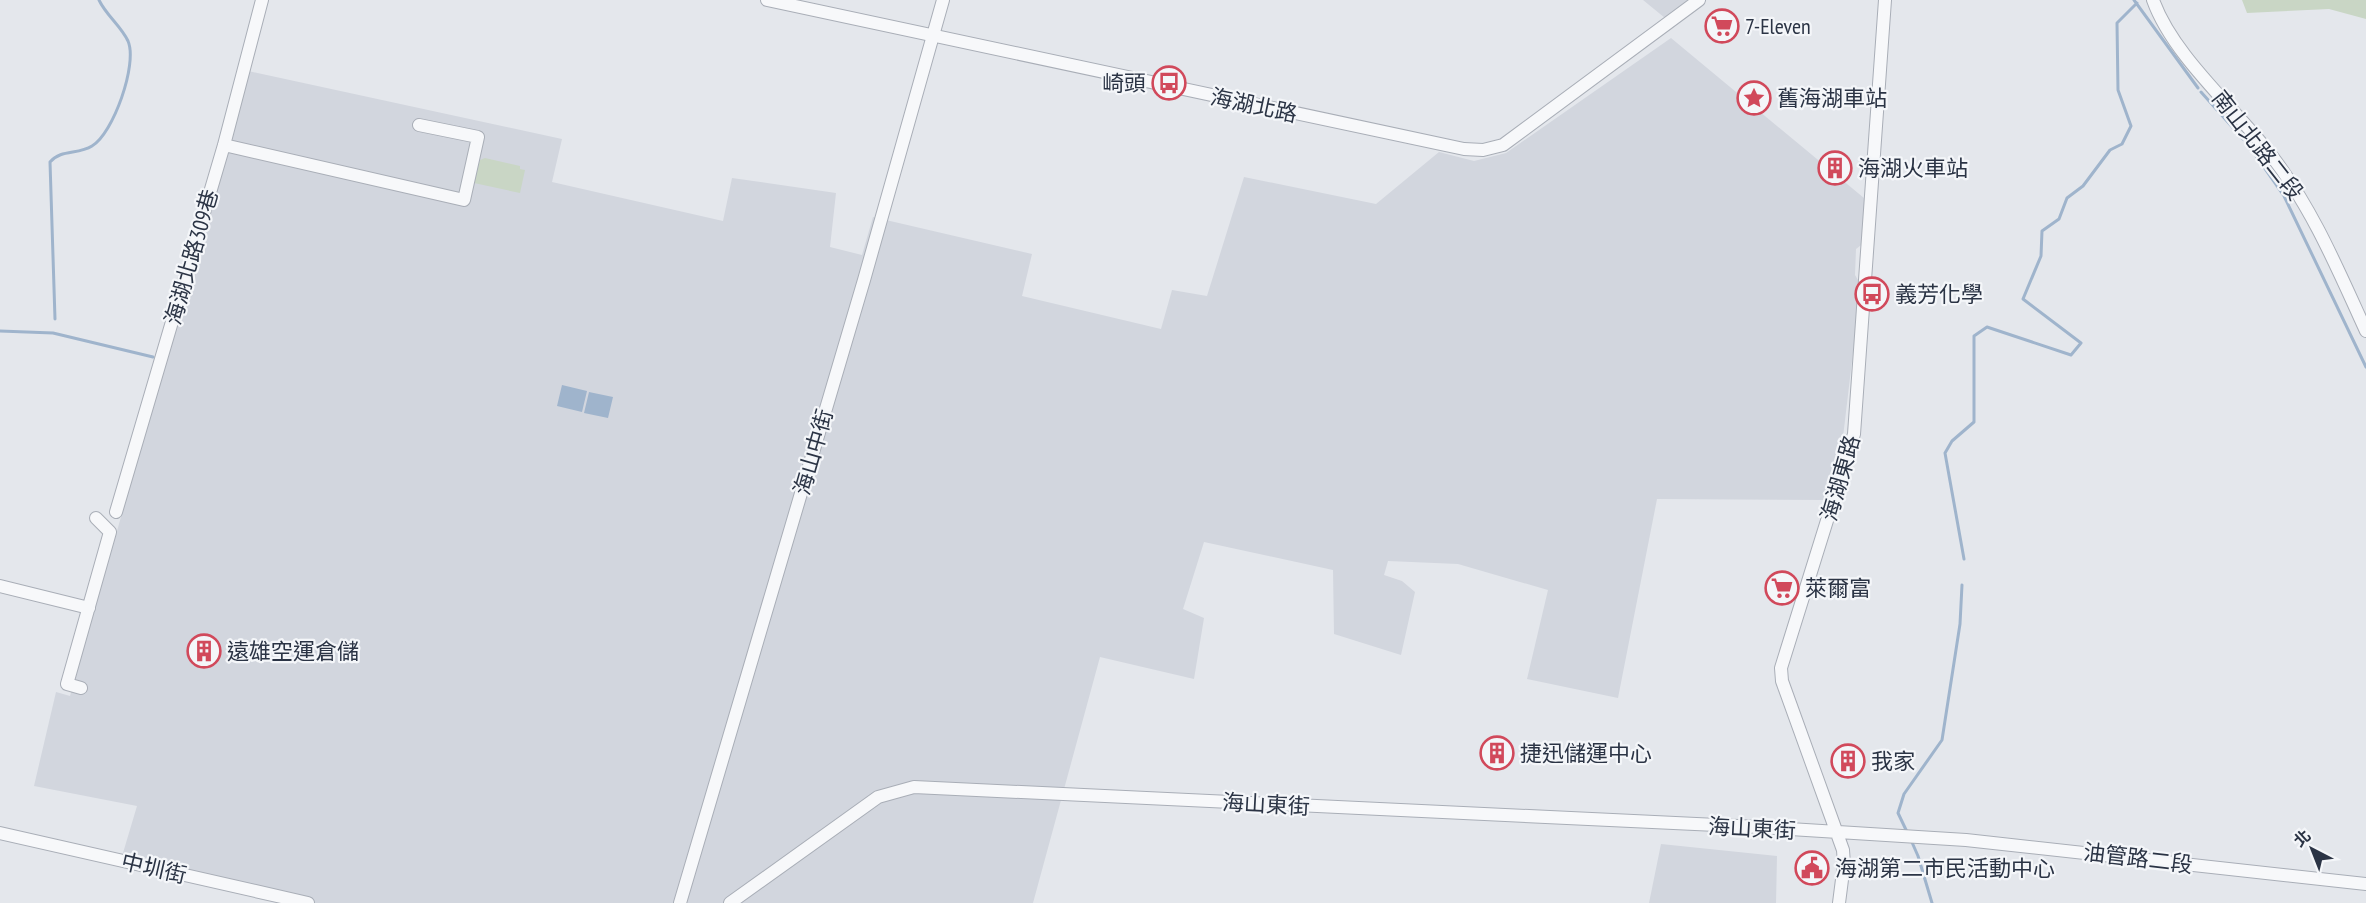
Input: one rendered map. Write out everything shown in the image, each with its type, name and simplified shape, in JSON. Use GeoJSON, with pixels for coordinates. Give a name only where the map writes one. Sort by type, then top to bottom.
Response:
{"type":"FeatureCollection","features":[{"type":"Feature","properties":{"kind":"street","name":"海湖北路309巷"},"geometry":{"type":"LineString","coordinates":[[116,512],[224,145],[262,0]]}},
{"type":"Feature","properties":{"kind":"street","name":"海湖北路"},"geometry":{"type":"LineString","coordinates":[[767,0],[1464,150],[1483,150],[1503,145],[1699,0]]}},
{"type":"Feature","properties":{"kind":"street","name":"海山中街"},"geometry":{"type":"LineString","coordinates":[[680,903],[864,280],[943,0]]}},
{"type":"Feature","properties":{"kind":"street","name":"海湖東路"},"geometry":{"type":"LineString","coordinates":[[1839,903],[1844,864],[1838,833],[1785,690],[1781,668],[1854,434],[1885,0]]}},
{"type":"Feature","properties":{"kind":"street","name":"南山北路二段"},"geometry":{"type":"LineString","coordinates":[[2153,0],[2190,60],[2267,149],[2307,207],[2366,331]]}},
{"type":"Feature","properties":{"kind":"street"},"geometry":{"type":"LineString","coordinates":[[224,145],[464,200],[478,136],[419,125]]}},
{"type":"Feature","properties":{"kind":"street"},"geometry":{"type":"LineString","coordinates":[[81,688],[66,684],[110,532],[96,518]]}},
{"type":"Feature","properties":{"kind":"street"},"geometry":{"type":"LineString","coordinates":[[0,586],[89,608]]}},
{"type":"Feature","properties":{"kind":"street","name":"海山東街"},"geometry":{"type":"LineString","coordinates":[[730,903],[878,797],[914,787],[1838,833]]}},
{"type":"Feature","properties":{"kind":"street","name":"中圳街"},"geometry":{"type":"LineString","coordinates":[[0,833],[308,903]]}},
{"type":"Feature","properties":{"kind":"street","name":"油管路二段"},"geometry":{"type":"LineString","coordinates":[[1838,833],[2078,851],[2366,884]]}},
{"type":"Feature","properties":{"kind":"shaded area"},"geometry":{"type":"Polygon","coordinates":[[[1643,0],[1690,0],[1665,18],[1643,0]]]}},
{"type":"Feature","properties":{"kind":"shaded area"},"geometry":{"type":"Polygon","coordinates":[[[1671,38],[1870,203],[1865,242],[1856,249],[1855,275],[1861,285],[1843,437],[1827,500],[1657,499],[1618,698],[1527,679],[1548,590],[1458,564],[1388,561],[1384,575],[1402,581],[1415,592],[1401,655],[1334,634],[1333,570],[1204,542],[1183,609],[1204,618],[1194,679],[1100,657],[1033,903],[291,903],[120,863],[137,806],[34,786],[56,692],[70,696],[248,71],[562,139],[552,182],[723,221],[732,178],[836,193],[830,247],[862,255],[873,217],[1032,254],[1022,296],[1161,329],[1172,290],[1207,296],[1244,177],[1376,204],[1439,152],[1474,161],[1506,153],[1671,38]]]}},
{"type":"Feature","properties":{"kind":"shaded area"},"geometry":{"type":"Polygon","coordinates":[[[1661,844],[1777,856],[1776,903],[1649,903],[1661,844]]]}},
{"type":"Feature","properties":{"kind":"green space"},"geometry":{"type":"Polygon","coordinates":[[[2242,0],[2366,0],[2366,19],[2329,9],[2247,13],[2242,0]]]}},
{"type":"Feature","properties":{"kind":"green space"},"geometry":{"type":"Polygon","coordinates":[[[485,158],[520,166],[520,169],[525,170],[520,193],[474,183],[480,160],[485,158]]]}},
{"type":"Feature","properties":{"kind":"water"},"geometry":{"type":"Polygon","coordinates":[[[562,385],[587,391],[582,412],[557,406],[562,385]]]}},
{"type":"Feature","properties":{"kind":"water"},"geometry":{"type":"Polygon","coordinates":[[[589,392],[613,397],[608,418],[584,413],[589,392]]]}},
{"type":"Feature","properties":{"kind":"waterway"},"geometry":{"type":"LineString","coordinates":[[55,319],[50,162],[59,155],[87,149],[100,139],[108,128],[122,98],[130,65],[128,41],[99,0]]}},
{"type":"Feature","properties":{"kind":"waterway"},"geometry":{"type":"LineString","coordinates":[[2134,0],[2198,88]]}},
{"type":"Feature","properties":{"kind":"waterway"},"geometry":{"type":"LineString","coordinates":[[1964,559],[1945,453],[1952,441],[1974,422],[1974,336],[1987,327],[2071,355],[2081,343],[2023,299],[2041,256],[2042,231],[2059,219],[2067,198],[2083,186],[2110,150],[2122,144],[2131,126],[2118,90],[2117,23],[2137,3]]}},
{"type":"Feature","properties":{"kind":"waterway"},"geometry":{"type":"LineString","coordinates":[[2201,92],[2243,139]]}},
{"type":"Feature","properties":{"kind":"waterway"},"geometry":{"type":"LineString","coordinates":[[2247,143],[2284,196],[2366,367]]}},
{"type":"Feature","properties":{"kind":"waterway"},"geometry":{"type":"LineString","coordinates":[[0,331],[53,333],[153,357]]}},
{"type":"Feature","properties":{"kind":"waterway"},"geometry":{"type":"LineString","coordinates":[[1908,834],[1898,813],[1904,794],[1942,740],[1960,624],[1962,585]]}},
{"type":"Feature","properties":{"kind":"waterway"},"geometry":{"type":"LineString","coordinates":[[1911,840],[1932,903]]}},
{"type":"Feature","properties":{"kind":"place","name":"7-Eleven"},"geometry":{"type":"Point","coordinates":[1722,26]}},
{"type":"Feature","properties":{"kind":"place","name":"崎頭"},"geometry":{"type":"Point","coordinates":[1169,83]}},
{"type":"Feature","properties":{"kind":"place","name":"舊海湖車站"},"geometry":{"type":"Point","coordinates":[1754,98]}},
{"type":"Feature","properties":{"kind":"place","name":"海湖火車站"},"geometry":{"type":"Point","coordinates":[1835,168]}},
{"type":"Feature","properties":{"kind":"place","name":"義芳化學"},"geometry":{"type":"Point","coordinates":[1872,294]}},
{"type":"Feature","properties":{"kind":"place","name":"萊爾富"},"geometry":{"type":"Point","coordinates":[1782,588]}},
{"type":"Feature","properties":{"kind":"place","name":"遠雄空運倉儲"},"geometry":{"type":"Point","coordinates":[204,651]}},
{"type":"Feature","properties":{"kind":"place","name":"捷迅儲運中心"},"geometry":{"type":"Point","coordinates":[1497,753]}},
{"type":"Feature","properties":{"kind":"place","name":"我家"},"geometry":{"type":"Point","coordinates":[1848,761]}},
{"type":"Feature","properties":{"kind":"place","name":"海湖第二市民活動中心"},"geometry":{"type":"Point","coordinates":[1812,868]}}]}
